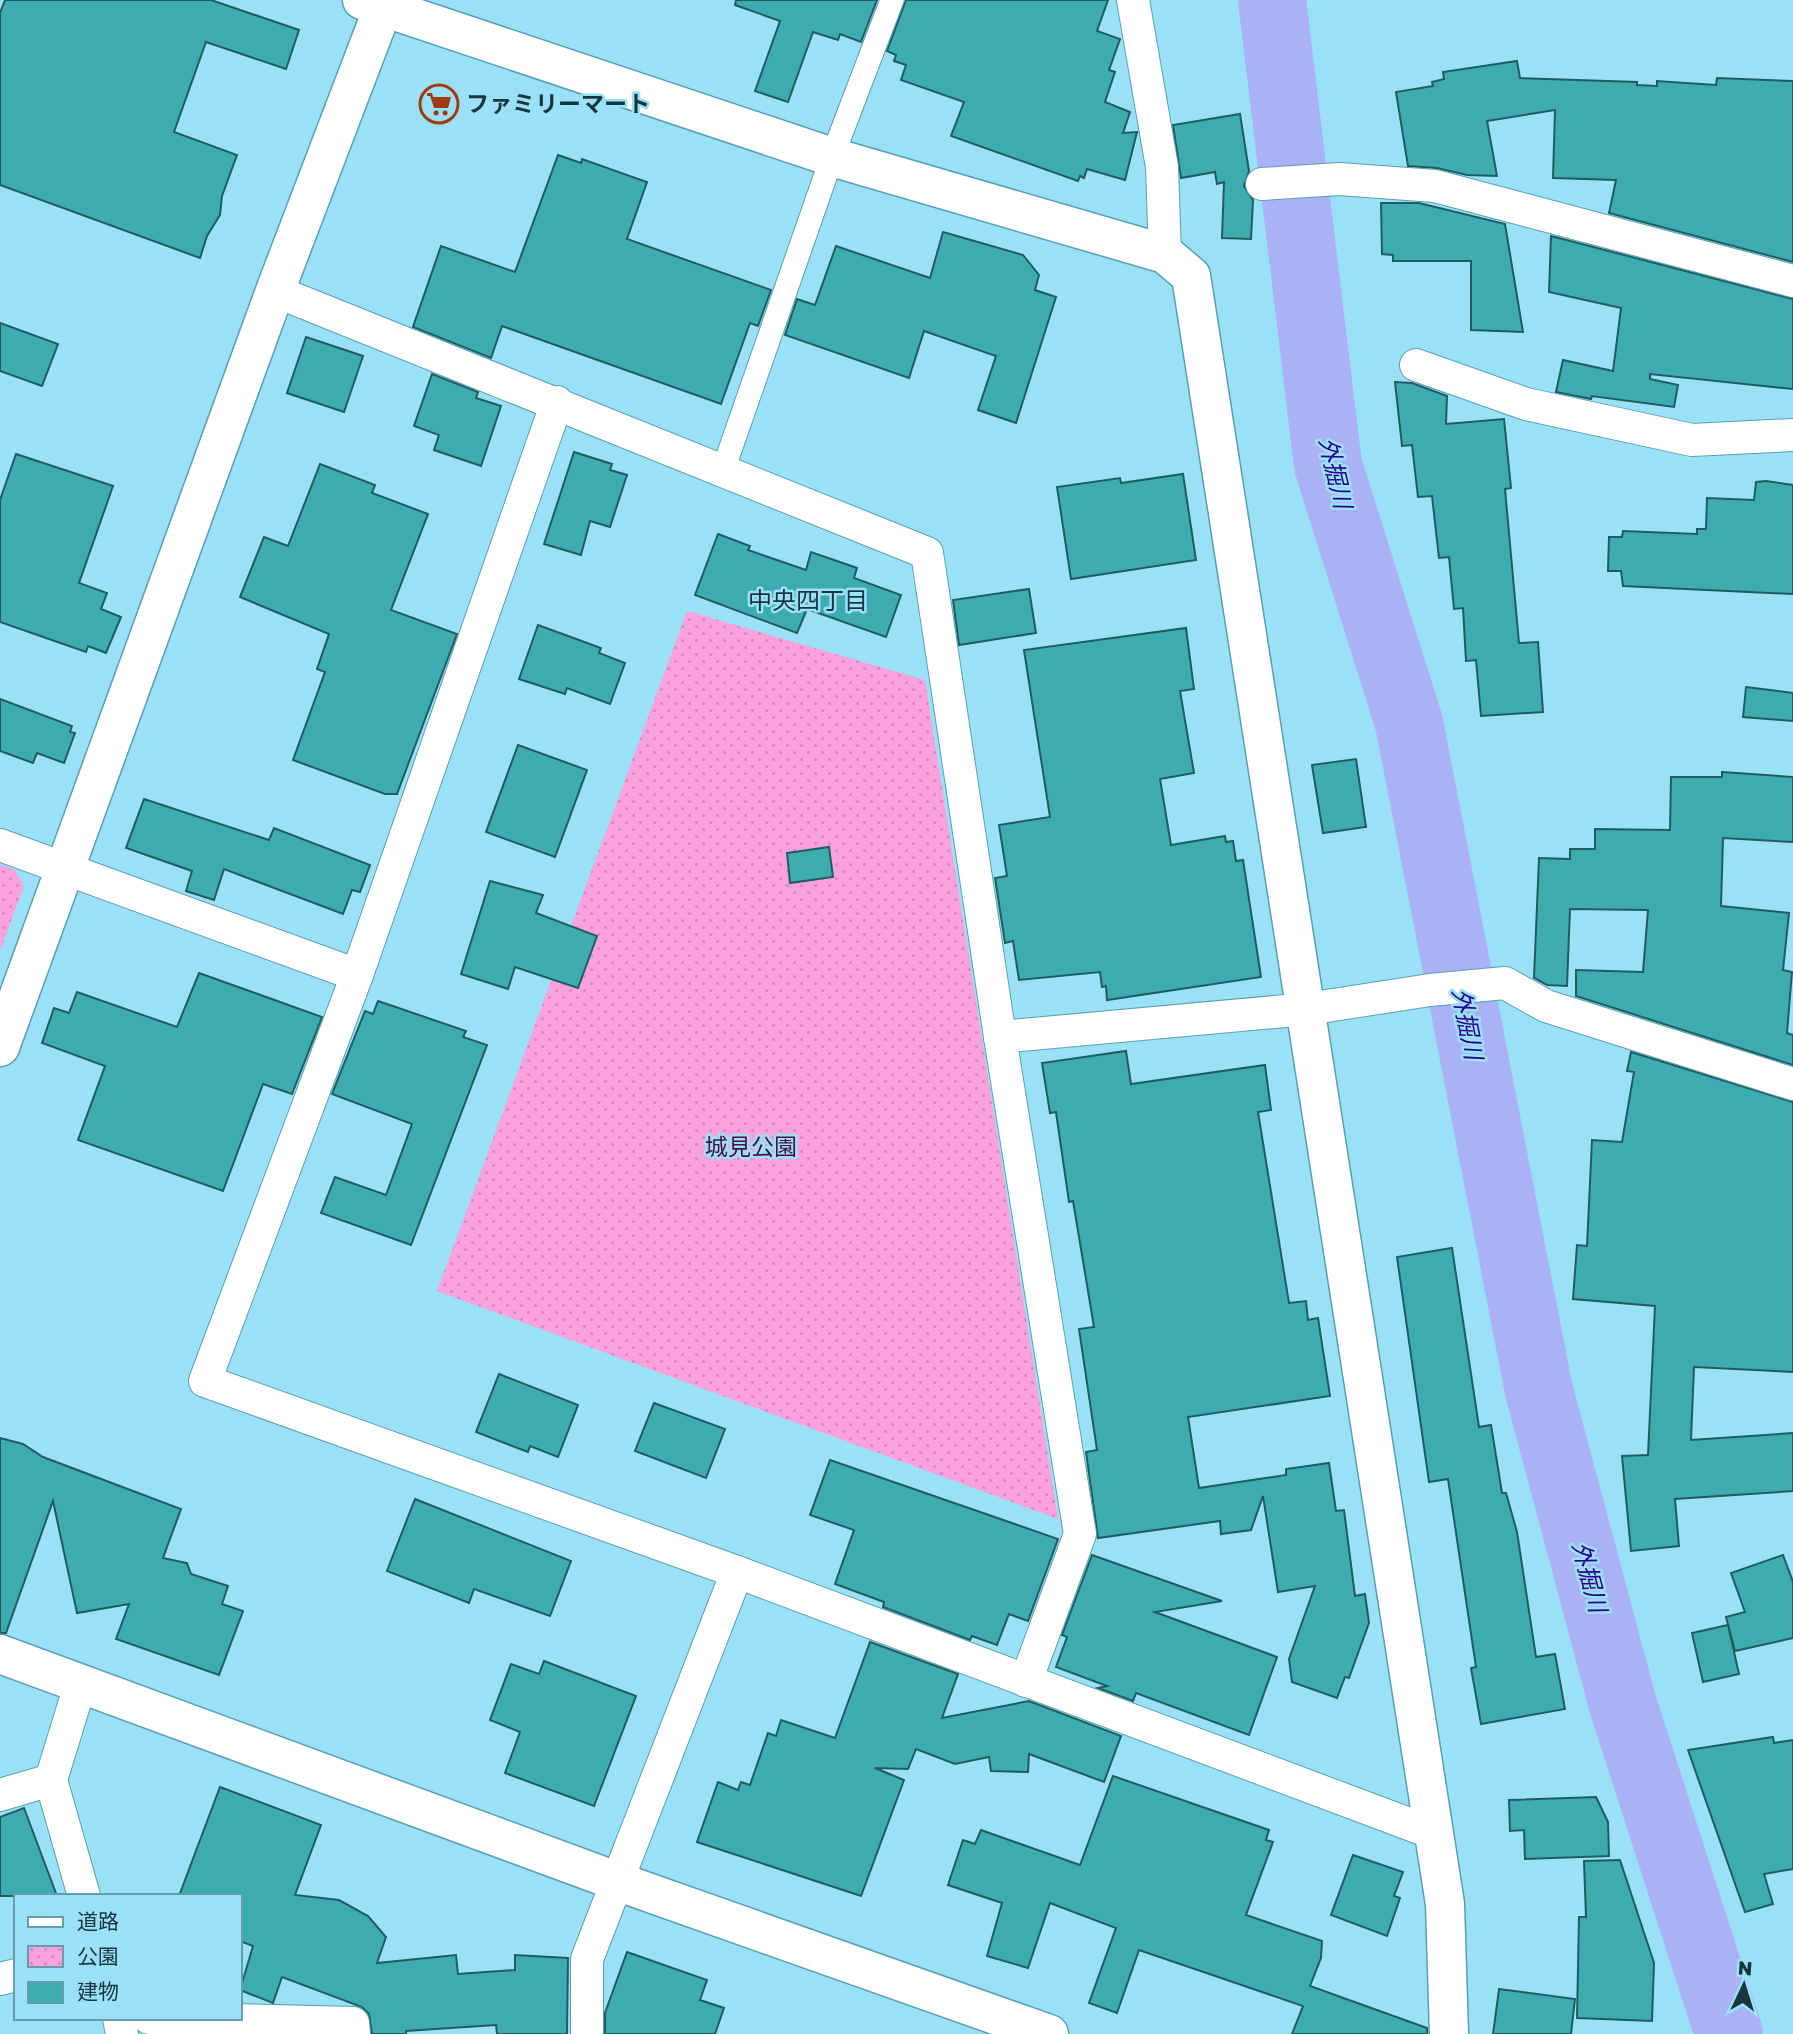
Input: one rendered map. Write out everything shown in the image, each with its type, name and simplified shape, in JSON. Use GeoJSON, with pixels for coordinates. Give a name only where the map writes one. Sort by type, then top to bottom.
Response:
{"type":"FeatureCollection","features":[{"type":"Feature","properties":{"kind":"street"},"geometry":{"type":"LineString","coordinates":[[722,473],[832,157],[891,0]]}},
{"type":"Feature","properties":{"kind":"street"},"geometry":{"type":"LineString","coordinates":[[1133,0],[1161,167],[1165,254]]}},
{"type":"Feature","properties":{"kind":"street"},"geometry":{"type":"LineString","coordinates":[[0,1047],[377,3],[832,157],[1165,254],[1191,276],[1197,303],[1445,1904],[1449,2034]]}},
{"type":"Feature","properties":{"kind":"street"},"geometry":{"type":"LineString","coordinates":[[1262,184],[1339,179],[1435,186],[1793,281]]}},
{"type":"Feature","properties":{"kind":"street"},"geometry":{"type":"LineString","coordinates":[[275,291],[557,402],[722,473],[927,554],[1000,1037],[1080,1534],[1026,1681]]}},
{"type":"Feature","properties":{"kind":"street"},"geometry":{"type":"LineString","coordinates":[[1416,365],[1526,404],[1692,440],[1793,435]]}},
{"type":"Feature","properties":{"kind":"street"},"geometry":{"type":"LineString","coordinates":[[557,402],[357,975],[205,1381],[737,1572],[1433,1833]]}},
{"type":"Feature","properties":{"kind":"street"},"geometry":{"type":"LineString","coordinates":[[0,845],[65,871],[357,975]]}},
{"type":"Feature","properties":{"kind":"street"},"geometry":{"type":"LineString","coordinates":[[1000,1037],[1307,1009],[1430,990],[1504,984],[1546,1006],[1793,1084]]}},
{"type":"Feature","properties":{"kind":"street"},"geometry":{"type":"LineString","coordinates":[[587,2034],[587,1959],[737,1572]]}},
{"type":"Feature","properties":{"kind":"street"},"geometry":{"type":"LineString","coordinates":[[0,1654],[618,1882],[1049,2034]]}},
{"type":"Feature","properties":{"kind":"street"},"geometry":{"type":"LineString","coordinates":[[81,1682],[51,1780],[83,1894]]}},
{"type":"Feature","properties":{"kind":"street"},"geometry":{"type":"LineString","coordinates":[[0,1795],[51,1780]]}},
{"type":"Feature","properties":{"kind":"street"},"geometry":{"type":"LineString","coordinates":[[242,2020],[353,2022],[354,2034]]}},
{"type":"Feature","properties":{"kind":"green space","name":"城見公園"},"geometry":{"type":"Polygon","coordinates":[[[687,611],[925,680],[1058,1519],[437,1291],[687,611]]]}},
{"type":"Feature","properties":{"kind":"green space"},"geometry":{"type":"Polygon","coordinates":[[[0,865],[15,870],[24,886],[0,951],[0,865]]]}},
{"type":"Feature","properties":{"kind":"building"},"geometry":{"type":"Polygon","coordinates":[[[5,0],[211,0],[299,30],[286,69],[206,42],[174,132],[237,155],[222,196],[220,215],[207,236],[200,258],[0,185],[0,13],[5,0]]]}},
{"type":"Feature","properties":{"kind":"building"},"geometry":{"type":"Polygon","coordinates":[[[736,0],[877,0],[861,42],[840,34],[838,40],[813,32],[788,102],[755,91],[780,21],[735,5],[736,0]]]}},
{"type":"Feature","properties":{"kind":"building"},"geometry":{"type":"Polygon","coordinates":[[[906,0],[1108,0],[1097,31],[1120,39],[1109,70],[1115,72],[1105,102],[1130,112],[1123,133],[1137,132],[1125,180],[1087,169],[1084,178],[1080,176],[1078,181],[951,136],[964,102],[901,80],[906,65],[894,61],[896,55],[887,51],[906,0]]]}},
{"type":"Feature","properties":{"kind":"building"},"geometry":{"type":"Polygon","coordinates":[[[1517,61],[1520,78],[1637,82],[1637,85],[1657,86],[1657,81],[1716,85],[1717,78],[1793,81],[1793,262],[1609,213],[1616,180],[1553,178],[1555,110],[1487,121],[1497,176],[1467,175],[1437,168],[1408,166],[1396,92],[1433,86],[1432,82],[1444,79],[1443,72],[1517,61]]]}},
{"type":"Feature","properties":{"kind":"building"},"geometry":{"type":"Polygon","coordinates":[[[1240,114],[1249,171],[1244,186],[1253,200],[1251,239],[1222,238],[1224,182],[1217,184],[1215,172],[1181,178],[1173,125],[1240,114]]]}},
{"type":"Feature","properties":{"kind":"building"},"geometry":{"type":"Polygon","coordinates":[[[558,155],[581,163],[582,159],[647,182],[627,239],[771,290],[758,326],[750,323],[721,404],[502,326],[491,358],[413,327],[441,246],[515,272],[558,155]]]}},
{"type":"Feature","properties":{"kind":"building"},"geometry":{"type":"Polygon","coordinates":[[[1381,203],[1419,203],[1505,224],[1523,332],[1471,330],[1471,261],[1393,261],[1393,255],[1382,254],[1381,203]]]}},
{"type":"Feature","properties":{"kind":"building"},"geometry":{"type":"Polygon","coordinates":[[[943,232],[1023,255],[1039,275],[1035,290],[1056,297],[1016,423],[978,410],[996,356],[924,331],[909,378],[785,335],[797,299],[815,305],[836,246],[930,278],[943,232]]]}},
{"type":"Feature","properties":{"kind":"building"},"geometry":{"type":"Polygon","coordinates":[[[1551,236],[1793,299],[1793,389],[1650,374],[1650,379],[1678,385],[1674,407],[1592,396],[1591,399],[1556,392],[1563,360],[1613,371],[1621,308],[1549,292],[1551,236]]]}},
{"type":"Feature","properties":{"kind":"building"},"geometry":{"type":"Polygon","coordinates":[[[0,323],[58,344],[42,386],[0,371],[0,323]]]}},
{"type":"Feature","properties":{"kind":"building"},"geometry":{"type":"Polygon","coordinates":[[[306,337],[363,356],[344,412],[287,393],[306,337]]]}},
{"type":"Feature","properties":{"kind":"building"},"geometry":{"type":"Polygon","coordinates":[[[432,374],[478,392],[476,398],[501,406],[481,466],[434,450],[439,435],[414,426],[432,374]]]}},
{"type":"Feature","properties":{"kind":"building"},"geometry":{"type":"Polygon","coordinates":[[[1395,382],[1412,383],[1447,396],[1446,424],[1504,419],[1511,488],[1505,489],[1519,643],[1538,642],[1543,712],[1481,716],[1476,660],[1466,661],[1463,608],[1454,609],[1449,557],[1439,558],[1432,496],[1418,497],[1412,445],[1402,446],[1395,382]]]}},
{"type":"Feature","properties":{"kind":"building"},"geometry":{"type":"Polygon","coordinates":[[[574,452],[612,464],[610,470],[627,475],[610,527],[590,521],[581,555],[544,544],[574,452]]]}},
{"type":"Feature","properties":{"kind":"building"},"geometry":{"type":"Polygon","coordinates":[[[16,454],[113,486],[79,583],[107,593],[101,609],[121,617],[106,653],[88,646],[86,652],[0,622],[0,500],[16,454]]]}},
{"type":"Feature","properties":{"kind":"building"},"geometry":{"type":"Polygon","coordinates":[[[320,464],[375,485],[372,493],[428,514],[391,610],[457,634],[397,794],[385,794],[293,760],[325,672],[317,669],[329,634],[240,597],[264,537],[288,546],[320,464]]]}},
{"type":"Feature","properties":{"kind":"building"},"geometry":{"type":"Polygon","coordinates":[[[1183,474],[1196,560],[1071,579],[1057,487],[1120,478],[1121,483],[1183,474]]]}},
{"type":"Feature","properties":{"kind":"building"},"geometry":{"type":"Polygon","coordinates":[[[1756,482],[1793,485],[1793,594],[1623,586],[1621,571],[1608,571],[1609,537],[1622,537],[1623,531],[1697,534],[1697,529],[1706,529],[1707,498],[1754,500],[1756,482]]]}},
{"type":"Feature","properties":{"kind":"building"},"geometry":{"type":"Polygon","coordinates":[[[718,534],[750,546],[748,550],[806,570],[811,552],[857,568],[854,578],[901,595],[886,637],[807,609],[797,633],[695,595],[718,534]]]}},
{"type":"Feature","properties":{"kind":"building"},"geometry":{"type":"Polygon","coordinates":[[[1029,589],[1036,633],[959,645],[953,600],[1029,589]]]}},
{"type":"Feature","properties":{"kind":"building"},"geometry":{"type":"Polygon","coordinates":[[[538,625],[601,648],[599,653],[625,663],[610,704],[567,688],[565,694],[519,679],[538,625]]]}},
{"type":"Feature","properties":{"kind":"building"},"geometry":{"type":"Polygon","coordinates":[[[1186,628],[1194,689],[1180,691],[1194,773],[1160,779],[1171,845],[1225,836],[1226,842],[1233,841],[1236,861],[1243,860],[1261,977],[1107,1000],[1106,986],[1102,987],[1100,972],[1019,980],[1013,941],[1005,943],[995,878],[1007,876],[999,825],[1050,817],[1024,650],[1186,628]]]}},
{"type":"Feature","properties":{"kind":"building"},"geometry":{"type":"Polygon","coordinates":[[[1746,687],[1793,693],[1793,721],[1743,717],[1746,687]]]}},
{"type":"Feature","properties":{"kind":"building"},"geometry":{"type":"Polygon","coordinates":[[[0,699],[72,726],[70,732],[75,733],[64,763],[37,753],[33,763],[0,751],[0,699]]]}},
{"type":"Feature","properties":{"kind":"building"},"geometry":{"type":"Polygon","coordinates":[[[518,745],[587,770],[555,857],[486,832],[518,745]]]}},
{"type":"Feature","properties":{"kind":"building"},"geometry":{"type":"Polygon","coordinates":[[[1356,759],[1366,827],[1323,833],[1312,765],[1356,759]]]}},
{"type":"Feature","properties":{"kind":"building"},"geometry":{"type":"Polygon","coordinates":[[[1722,772],[1793,777],[1793,842],[1723,838],[1721,906],[1789,913],[1783,970],[1792,972],[1787,1033],[1793,1035],[1793,1065],[1576,996],[1576,970],[1643,972],[1648,910],[1570,909],[1567,986],[1547,985],[1534,978],[1539,858],[1570,859],[1570,849],[1595,849],[1595,829],[1670,830],[1671,777],[1722,777],[1722,772]]]}},
{"type":"Feature","properties":{"kind":"building"},"geometry":{"type":"Polygon","coordinates":[[[144,799],[269,840],[274,828],[370,865],[360,892],[352,890],[343,914],[224,869],[214,900],[186,891],[192,871],[126,848],[144,799]]]}},
{"type":"Feature","properties":{"kind":"building"},"geometry":{"type":"Polygon","coordinates":[[[829,847],[833,877],[790,883],[787,853],[829,847]]]}},
{"type":"Feature","properties":{"kind":"building"},"geometry":{"type":"Polygon","coordinates":[[[490,881],[543,895],[536,913],[597,936],[578,988],[515,967],[508,989],[461,974],[490,881]]]}},
{"type":"Feature","properties":{"kind":"building"},"geometry":{"type":"Polygon","coordinates":[[[199,973],[322,1017],[292,1094],[263,1084],[223,1191],[78,1140],[105,1066],[42,1043],[54,1008],[69,1013],[77,992],[177,1027],[199,973]]]}},
{"type":"Feature","properties":{"kind":"building"},"geometry":{"type":"Polygon","coordinates":[[[378,1001],[466,1031],[463,1037],[487,1045],[411,1245],[321,1213],[335,1177],[386,1195],[412,1124],[332,1094],[365,1011],[373,1014],[378,1001]]]}},
{"type":"Feature","properties":{"kind":"building"},"geometry":{"type":"Polygon","coordinates":[[[1126,1051],[1131,1084],[1265,1065],[1271,1110],[1258,1112],[1289,1303],[1306,1301],[1308,1320],[1318,1318],[1330,1396],[1188,1417],[1199,1488],[1286,1475],[1286,1469],[1329,1463],[1336,1511],[1344,1510],[1355,1596],[1365,1594],[1369,1623],[1349,1678],[1345,1677],[1337,1698],[1292,1682],[1289,1659],[1315,1586],[1278,1592],[1263,1496],[1251,1530],[1221,1534],[1220,1521],[1098,1538],[1086,1452],[1097,1450],[1079,1329],[1094,1327],[1073,1201],[1069,1202],[1056,1112],[1050,1113],[1042,1063],[1126,1051]]]}},
{"type":"Feature","properties":{"kind":"building"},"geometry":{"type":"Polygon","coordinates":[[[1631,1052],[1793,1102],[1793,1372],[1694,1367],[1691,1440],[1793,1433],[1793,1491],[1675,1499],[1679,1546],[1631,1551],[1622,1456],[1648,1455],[1655,1306],[1573,1299],[1577,1245],[1587,1246],[1592,1140],[1622,1142],[1634,1072],[1627,1071],[1631,1052]]]}},
{"type":"Feature","properties":{"kind":"building"},"geometry":{"type":"Polygon","coordinates":[[[1452,1248],[1479,1427],[1491,1425],[1502,1493],[1506,1493],[1517,1532],[1536,1657],[1555,1654],[1565,1709],[1481,1724],[1471,1668],[1476,1667],[1448,1479],[1429,1482],[1397,1257],[1452,1248]]]}},
{"type":"Feature","properties":{"kind":"building"},"geometry":{"type":"Polygon","coordinates":[[[499,1374],[578,1405],[558,1457],[530,1446],[528,1452],[476,1432],[499,1374]]]}},
{"type":"Feature","properties":{"kind":"building"},"geometry":{"type":"Polygon","coordinates":[[[654,1403],[725,1429],[706,1478],[635,1451],[654,1403]]]}},
{"type":"Feature","properties":{"kind":"building"},"geometry":{"type":"Polygon","coordinates":[[[0,1438],[23,1444],[43,1457],[181,1509],[163,1558],[187,1563],[191,1574],[228,1586],[222,1604],[243,1611],[219,1675],[116,1639],[129,1604],[77,1613],[53,1501],[6,1633],[0,1633],[0,1438]]]}},
{"type":"Feature","properties":{"kind":"building"},"geometry":{"type":"Polygon","coordinates":[[[830,1460],[1058,1539],[1028,1621],[1009,1614],[997,1645],[972,1636],[970,1640],[883,1607],[884,1602],[835,1584],[854,1530],[810,1515],[830,1460]]]}},
{"type":"Feature","properties":{"kind":"building"},"geometry":{"type":"Polygon","coordinates":[[[415,1499],[571,1561],[550,1616],[474,1589],[469,1603],[387,1571],[415,1499]]]}},
{"type":"Feature","properties":{"kind":"building"},"geometry":{"type":"Polygon","coordinates":[[[1092,1555],[1222,1601],[1155,1612],[1277,1657],[1249,1735],[1136,1693],[1133,1701],[1098,1688],[1107,1686],[1056,1667],[1067,1637],[1062,1635],[1092,1555]]]}},
{"type":"Feature","properties":{"kind":"building"},"geometry":{"type":"Polygon","coordinates":[[[1783,1555],[1793,1582],[1793,1638],[1735,1651],[1726,1617],[1745,1612],[1731,1573],[1783,1555]]]}},
{"type":"Feature","properties":{"kind":"building"},"geometry":{"type":"Polygon","coordinates":[[[1728,1625],[1739,1674],[1703,1682],[1692,1633],[1728,1625]]]}},
{"type":"Feature","properties":{"kind":"building"},"geometry":{"type":"Polygon","coordinates":[[[870,1642],[958,1674],[942,1718],[1029,1701],[1121,1736],[1104,1782],[1029,1754],[1028,1772],[991,1771],[989,1757],[955,1764],[916,1749],[908,1769],[875,1768],[904,1780],[861,1896],[697,1842],[718,1782],[738,1790],[741,1782],[750,1785],[768,1733],[776,1736],[781,1720],[835,1738],[870,1642]]]}},
{"type":"Feature","properties":{"kind":"building"},"geometry":{"type":"Polygon","coordinates":[[[544,1661],[636,1696],[594,1806],[505,1773],[520,1732],[490,1720],[511,1664],[539,1674],[544,1661]]]}},
{"type":"Feature","properties":{"kind":"building"},"geometry":{"type":"Polygon","coordinates":[[[1773,1737],[1774,1743],[1793,1740],[1793,1869],[1764,1874],[1773,1904],[1745,1912],[1688,1750],[1773,1737]]]}},
{"type":"Feature","properties":{"kind":"building"},"geometry":{"type":"Polygon","coordinates":[[[1113,1776],[1269,1830],[1266,1840],[1273,1842],[1246,1915],[1322,1941],[1321,1958],[1310,1986],[1427,2028],[1427,2034],[1292,2034],[1303,2006],[1139,1950],[1117,2013],[1089,2003],[1116,1928],[1050,1903],[1028,1968],[987,1956],[1002,1903],[948,1885],[963,1840],[975,1844],[981,1830],[1080,1865],[1113,1776]]]}},
{"type":"Feature","properties":{"kind":"building"},"geometry":{"type":"Polygon","coordinates":[[[220,1787],[321,1825],[295,1895],[339,1900],[368,1916],[386,1937],[377,1963],[456,1955],[458,1974],[515,1970],[515,1955],[568,1958],[567,2034],[497,2034],[496,2025],[406,2031],[406,2034],[372,2034],[369,2014],[362,2007],[282,1977],[273,2003],[242,1991],[253,1946],[242,1942],[242,1894],[180,1894],[220,1787]]]}},
{"type":"Feature","properties":{"kind":"building"},"geometry":{"type":"Polygon","coordinates":[[[1596,1797],[1608,1822],[1609,1856],[1525,1859],[1524,1830],[1510,1831],[1509,1800],[1596,1797]]]}},
{"type":"Feature","properties":{"kind":"building"},"geometry":{"type":"Polygon","coordinates":[[[24,1808],[56,1894],[0,1896],[0,1817],[24,1808]]]}},
{"type":"Feature","properties":{"kind":"building"},"geometry":{"type":"Polygon","coordinates":[[[1353,1855],[1403,1872],[1394,1896],[1400,1898],[1387,1936],[1331,1915],[1353,1855]]]}},
{"type":"Feature","properties":{"kind":"building"},"geometry":{"type":"Polygon","coordinates":[[[1620,1860],[1654,1963],[1652,2021],[1577,2018],[1579,1917],[1586,1917],[1584,1861],[1620,1860]]]}},
{"type":"Feature","properties":{"kind":"building"},"geometry":{"type":"Polygon","coordinates":[[[627,1952],[707,1980],[700,2000],[724,2008],[715,2034],[605,2034],[605,2013],[627,1952]]]}},
{"type":"Feature","properties":{"kind":"building"},"geometry":{"type":"Polygon","coordinates":[[[1499,1989],[1575,1999],[1571,2034],[1493,2034],[1499,1989]]]}},
{"type":"Feature","properties":{"kind":"waterway","name":"外掘川"},"geometry":{"type":"LineString","coordinates":[[1272,0],[1328,465],[1409,723],[1539,1391],[1623,1705],[1729,2034]]}},
{"type":"Feature","properties":{"kind":"place","name":"ファミリーマート"},"geometry":{"type":"Point","coordinates":[439,104]}},
{"type":"Feature","properties":{"kind":"district","name":"中央四丁目"},"geometry":{"type":"Point","coordinates":[808,601]}}]}
